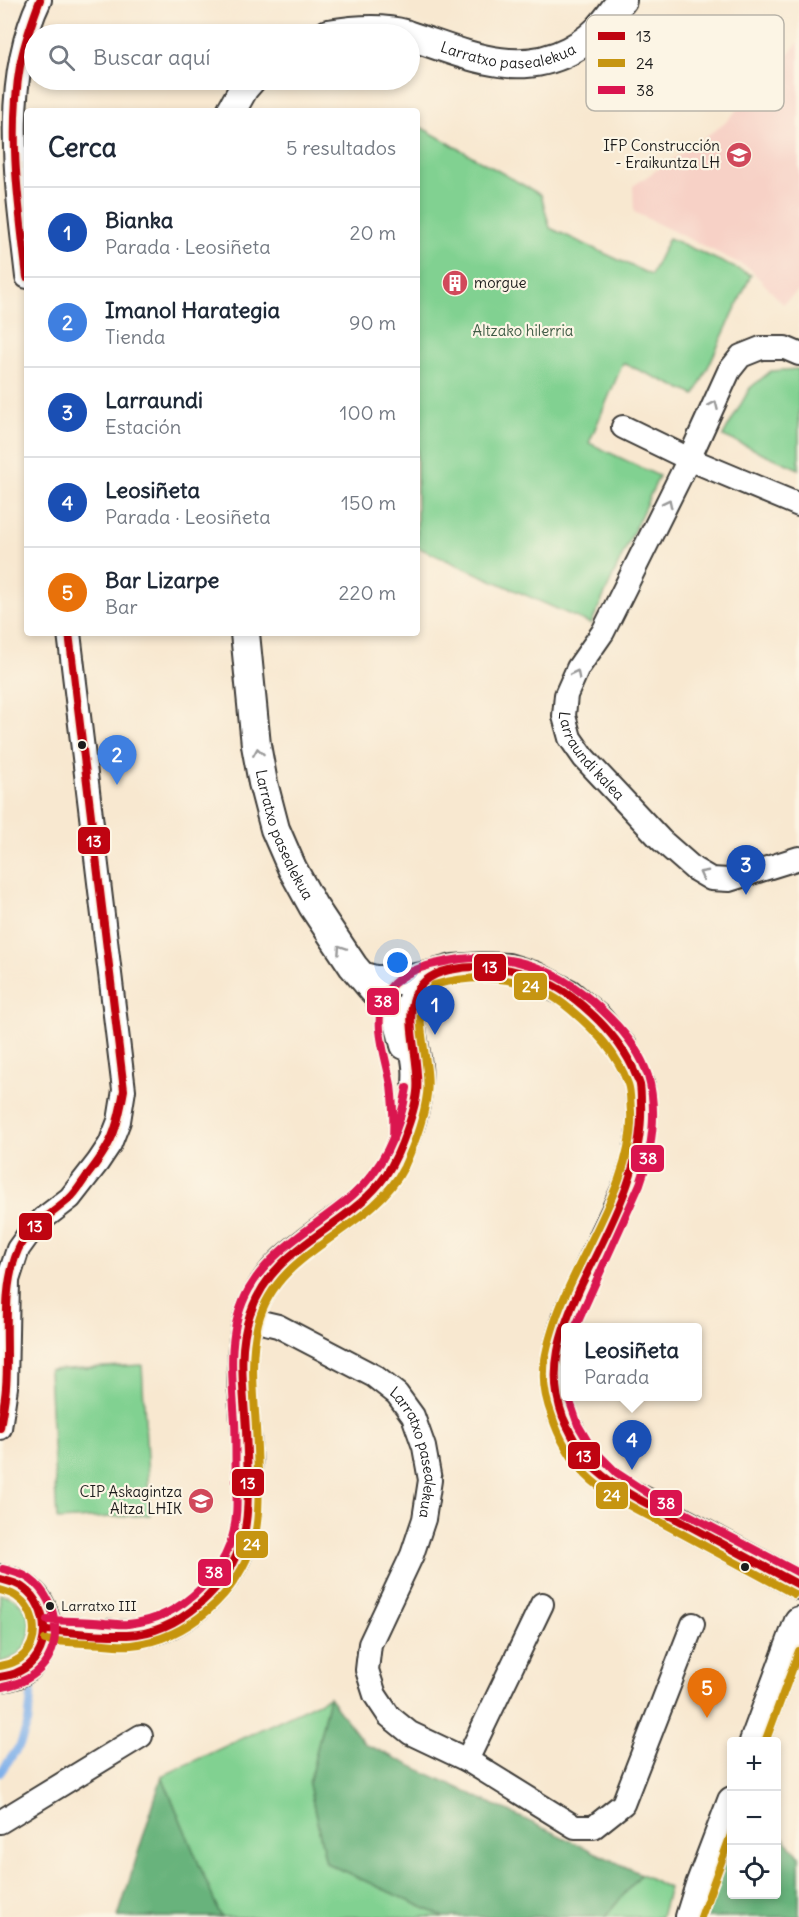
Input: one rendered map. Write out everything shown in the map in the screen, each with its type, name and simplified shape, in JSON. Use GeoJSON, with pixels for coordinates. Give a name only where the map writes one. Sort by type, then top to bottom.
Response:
{"type":"FeatureCollection","features":[{"type":"Feature","properties":{"kind":"street"},"geometry":{"type":"LineString","coordinates":[[29,24],[40,0]]}},
{"type":"Feature","properties":{"kind":"street","name":"Larratxo pasealekua"},"geometry":{"type":"LineString","coordinates":[[611,15],[622,0]]}},
{"type":"Feature","properties":{"kind":"street","name":"Larratxo pasealekua"},"geometry":{"type":"LineString","coordinates":[[420,39],[482,59],[513,64],[531,64],[553,59],[586,40]]}},
{"type":"Feature","properties":{"kind":"street"},"geometry":{"type":"LineString","coordinates":[[24,46],[16,100],[16,165],[24,246]]}},
{"type":"Feature","properties":{"kind":"street"},"geometry":{"type":"LineString","coordinates":[[233,108],[242,90]]}},
{"type":"Feature","properties":{"kind":"street","name":"Larraundi kalea"},"geometry":{"type":"LineString","coordinates":[[799,354],[785,348],[761,348],[741,356],[729,372],[689,459],[603,632],[578,668],[566,694],[564,717],[570,738],[584,758],[661,840],[694,869],[711,879],[729,880],[799,858]]}},
{"type":"Feature","properties":{"kind":"street"},"geometry":{"type":"LineString","coordinates":[[623,427],[689,459],[799,505]]}},
{"type":"Feature","properties":{"kind":"street"},"geometry":{"type":"LineString","coordinates":[[0,1428],[6,1387],[8,1280],[18,1249],[44,1218],[70,1198],[110,1144],[119,1121],[124,1090],[69,636]]}},
{"type":"Feature","properties":{"kind":"street","name":"Larratxo pasealekua"},"geometry":{"type":"LineString","coordinates":[[46,1630],[129,1635],[162,1628],[192,1610],[216,1588],[234,1559],[244,1536],[247,1511],[247,1450],[242,1358],[248,1319],[257,1296],[273,1271],[292,1252],[368,1195],[381,1182],[394,1163],[412,1116],[417,1092],[417,1068],[406,1048],[398,1019],[344,954],[292,868],[275,829],[262,783],[256,745],[245,636]]}},
{"type":"Feature","properties":{"kind":"street"},"geometry":{"type":"LineString","coordinates":[[364,977],[387,981],[428,976],[453,969],[508,968],[534,976],[568,994],[598,1019],[623,1048],[640,1084],[642,1123],[638,1157],[628,1185],[565,1323]]}},
{"type":"Feature","properties":{"kind":"street"},"geometry":{"type":"LineString","coordinates":[[391,1010],[396,998],[409,985],[428,976]]}},
{"type":"Feature","properties":{"kind":"street"},"geometry":{"type":"LineString","coordinates":[[417,1068],[410,1018],[412,1001],[428,976]]}},
{"type":"Feature","properties":{"kind":"street","name":"Larratxo pasealekua"},"geometry":{"type":"LineString","coordinates":[[391,1010],[392,1032],[403,1093],[403,1140]]}},
{"type":"Feature","properties":{"kind":"street","name":"Larratxo pasealekua"},"geometry":{"type":"LineString","coordinates":[[248,1319],[278,1326],[374,1376],[397,1394],[414,1416],[424,1447],[430,1480],[424,1519],[412,1555],[369,1644],[367,1671],[375,1695],[389,1716],[410,1733],[467,1760],[575,1827],[594,1827],[623,1804],[693,1624]]}},
{"type":"Feature","properties":{"kind":"street"},"geometry":{"type":"LineString","coordinates":[[561,1342],[554,1372],[562,1414],[574,1440],[593,1467],[621,1489],[799,1585]]}},
{"type":"Feature","properties":{"kind":"street"},"geometry":{"type":"LineString","coordinates":[[0,1579],[12,1580],[26,1588],[37,1599],[44,1614],[46,1630],[42,1647],[33,1661],[20,1671],[0,1677]]}},
{"type":"Feature","properties":{"kind":"street"},"geometry":{"type":"LineString","coordinates":[[467,1760],[542,1604]]}},
{"type":"Feature","properties":{"kind":"street"},"geometry":{"type":"LineString","coordinates":[[756,1737],[799,1621]]}},
{"type":"Feature","properties":{"kind":"street"},"geometry":{"type":"LineString","coordinates":[[0,1822],[141,1736]]}},
{"type":"Feature","properties":{"kind":"street"},"geometry":{"type":"LineString","coordinates":[[690,1917],[727,1815]]}},
{"type":"Feature","properties":{"kind":"shaded area","name":"IFP Construcción - Eraikuntza LH"},"geometry":{"type":"Polygon","coordinates":[[[799,42],[799,290],[783,304],[749,268],[634,212],[633,186],[724,124],[736,111],[784,111],[784,58],[799,42]]]}},
{"type":"Feature","properties":{"kind":"green space","name":"Altzako hilerria"},"geometry":{"type":"Polygon","coordinates":[[[420,127],[541,195],[550,228],[651,275],[669,238],[751,275],[695,395],[623,363],[589,443],[659,476],[591,624],[420,548],[420,127]]]}},
{"type":"Feature","properties":{"kind":"green space"},"geometry":{"type":"Polygon","coordinates":[[[799,370],[799,469],[723,436],[750,388],[771,371],[799,370]]]}},
{"type":"Feature","properties":{"kind":"green space"},"geometry":{"type":"Polygon","coordinates":[[[142,1365],[150,1515],[57,1520],[49,1370],[142,1365]]]}},
{"type":"Feature","properties":{"kind":"green space"},"geometry":{"type":"Polygon","coordinates":[[[0,1594],[13,1598],[22,1606],[28,1616],[30,1628],[28,1639],[22,1650],[13,1658],[0,1662],[0,1594]]]}},
{"type":"Feature","properties":{"kind":"green space"},"geometry":{"type":"Polygon","coordinates":[[[329,1697],[309,1784],[326,1863],[444,1917],[221,1917],[162,1776],[329,1697]]]}},
{"type":"Feature","properties":{"kind":"green space"},"geometry":{"type":"Polygon","coordinates":[[[329,1697],[365,1744],[641,1874],[605,1917],[444,1917],[326,1863],[309,1784],[329,1697]]]}},
{"type":"Feature","properties":{"kind":"green space"},"geometry":{"type":"Polygon","coordinates":[[[162,1776],[221,1917],[118,1917],[162,1776]]]}},
{"type":"Feature","properties":{"kind":"green space"},"geometry":{"type":"Polygon","coordinates":[[[781,1835],[799,1855],[799,1917],[702,1917],[727,1847],[727,1899],[781,1899],[781,1835]]]}},
{"type":"Feature","properties":{"kind":"green space"},"geometry":{"type":"Polygon","coordinates":[[[641,1874],[669,1888],[661,1917],[605,1917],[641,1874]]]}},
{"type":"Feature","properties":{"kind":"waterway"},"geometry":{"type":"LineString","coordinates":[[0,1773],[20,1745],[28,1723],[32,1688]]}},
{"type":"Feature","properties":{"kind":"transit line","name":"13"},"geometry":{"type":"LineString","coordinates":[[31,24],[40,0]]}},
{"type":"Feature","properties":{"kind":"transit line","name":"13"},"geometry":{"type":"LineString","coordinates":[[24,49],[17,92],[15,145],[24,251]]}},
{"type":"Feature","properties":{"kind":"transit line","name":"13"},"geometry":{"type":"LineString","coordinates":[[0,1428],[6,1387],[7,1300],[12,1266],[22,1242],[34,1228],[74,1194],[108,1146],[116,1127],[124,1090],[69,636]]}},
{"type":"Feature","properties":{"kind":"transit line","name":"38"},"geometry":{"type":"LineString","coordinates":[[393,1139],[391,1085],[381,1040],[381,1005],[389,988],[408,973],[431,965],[464,959],[511,960],[533,966],[573,986],[611,1019],[633,1045],[648,1076],[653,1103],[652,1130],[648,1158],[640,1184],[577,1323]]}},
{"type":"Feature","properties":{"kind":"transit line","name":"13"},"geometry":{"type":"LineString","coordinates":[[46,1630],[127,1635],[166,1626],[200,1604],[226,1573],[243,1537],[247,1513],[248,1469],[242,1357],[250,1314],[260,1291],[274,1272],[290,1256],[363,1200],[387,1174],[402,1143],[416,1099],[417,1075],[411,1020],[413,1003],[418,989],[430,977],[449,970],[467,967],[503,969],[520,972],[553,985],[569,995],[605,1027],[623,1050],[640,1085],[640,1128],[637,1152],[630,1175],[622,1199],[566,1323]]}},
{"type":"Feature","properties":{"kind":"transit line","name":"24"},"geometry":{"type":"LineString","coordinates":[[45,1640],[121,1645],[152,1641],[172,1634],[191,1623],[208,1610],[236,1578],[254,1539],[258,1518],[253,1354],[258,1323],[268,1297],[284,1276],[304,1258],[370,1209],[389,1190],[404,1167],[424,1112],[427,1094],[428,1083],[421,1024],[422,1004],[434,985],[470,979],[506,980],[540,990],[556,999],[580,1018],[605,1043],[618,1062],[629,1087],[630,1139],[623,1167],[613,1195],[561,1304],[545,1356],[544,1376],[548,1405],[561,1439],[580,1469],[614,1497],[794,1594]]}},
{"type":"Feature","properties":{"kind":"transit line","name":"38"},"geometry":{"type":"LineString","coordinates":[[47,1620],[123,1624],[148,1620],[167,1613],[184,1602],[200,1589],[218,1568],[233,1536],[236,1519],[232,1354],[242,1305],[249,1289],[270,1261],[296,1238],[353,1195],[374,1173],[395,1133],[407,1088]]}},
{"type":"Feature","properties":{"kind":"transit line","name":"13"},"geometry":{"type":"LineString","coordinates":[[561,1339],[556,1367],[558,1400],[573,1438],[596,1470],[626,1492],[799,1585]]}},
{"type":"Feature","properties":{"kind":"transit line","name":"38"},"geometry":{"type":"LineString","coordinates":[[570,1401],[578,1425],[591,1447],[617,1473],[649,1494],[799,1573]]}},
{"type":"Feature","properties":{"kind":"transit line","name":"38"},"geometry":{"type":"LineString","coordinates":[[3,1569],[25,1576],[36,1584],[51,1606],[55,1633],[48,1658],[40,1669],[23,1681],[3,1687]]}},
{"type":"Feature","properties":{"kind":"transit line","name":"13"},"geometry":{"type":"LineString","coordinates":[[0,1579],[20,1586],[32,1595],[39,1606],[44,1631],[42,1644],[29,1665],[16,1673],[0,1677]]}},
{"type":"Feature","properties":{"kind":"transit line","name":"24"},"geometry":{"type":"LineString","coordinates":[[0,1590],[13,1594],[23,1602],[31,1616],[34,1632],[33,1640],[25,1654],[16,1661],[0,1666]]}},
{"type":"Feature","properties":{"kind":"transit line","name":"24"},"geometry":{"type":"LineString","coordinates":[[767,1737],[799,1651]]}},
{"type":"Feature","properties":{"kind":"transit line","name":"24"},"geometry":{"type":"LineString","coordinates":[[701,1917],[727,1845]]}},
{"type":"Feature","properties":{"kind":"place","name":"IFP Construcción - Eraikuntza LH"},"geometry":{"type":"Point","coordinates":[739,155]}},
{"type":"Feature","properties":{"kind":"place","name":"morgue"},"geometry":{"type":"Point","coordinates":[455,283]}},
{"type":"Feature","properties":{"kind":"place","name":"Imanol Harategia"},"geometry":{"type":"Point","coordinates":[117,785]}},
{"type":"Feature","properties":{"kind":"place","name":"Larraundi"},"geometry":{"type":"Point","coordinates":[746,895]}},
{"type":"Feature","properties":{"kind":"place","name":"Bianka"},"geometry":{"type":"Point","coordinates":[435,1035]}},
{"type":"Feature","properties":{"kind":"place","name":"Leosiñeta"},"geometry":{"type":"Point","coordinates":[632,1470]}},
{"type":"Feature","properties":{"kind":"place","name":"CIP Askagintza Altza LHIK"},"geometry":{"type":"Point","coordinates":[201,1501]}},
{"type":"Feature","properties":{"kind":"place","name":"Larratxo III"},"geometry":{"type":"Point","coordinates":[50,1606]}},
{"type":"Feature","properties":{"kind":"place","name":"Bar Lizarpe"},"geometry":{"type":"Point","coordinates":[707,1718]}}]}
